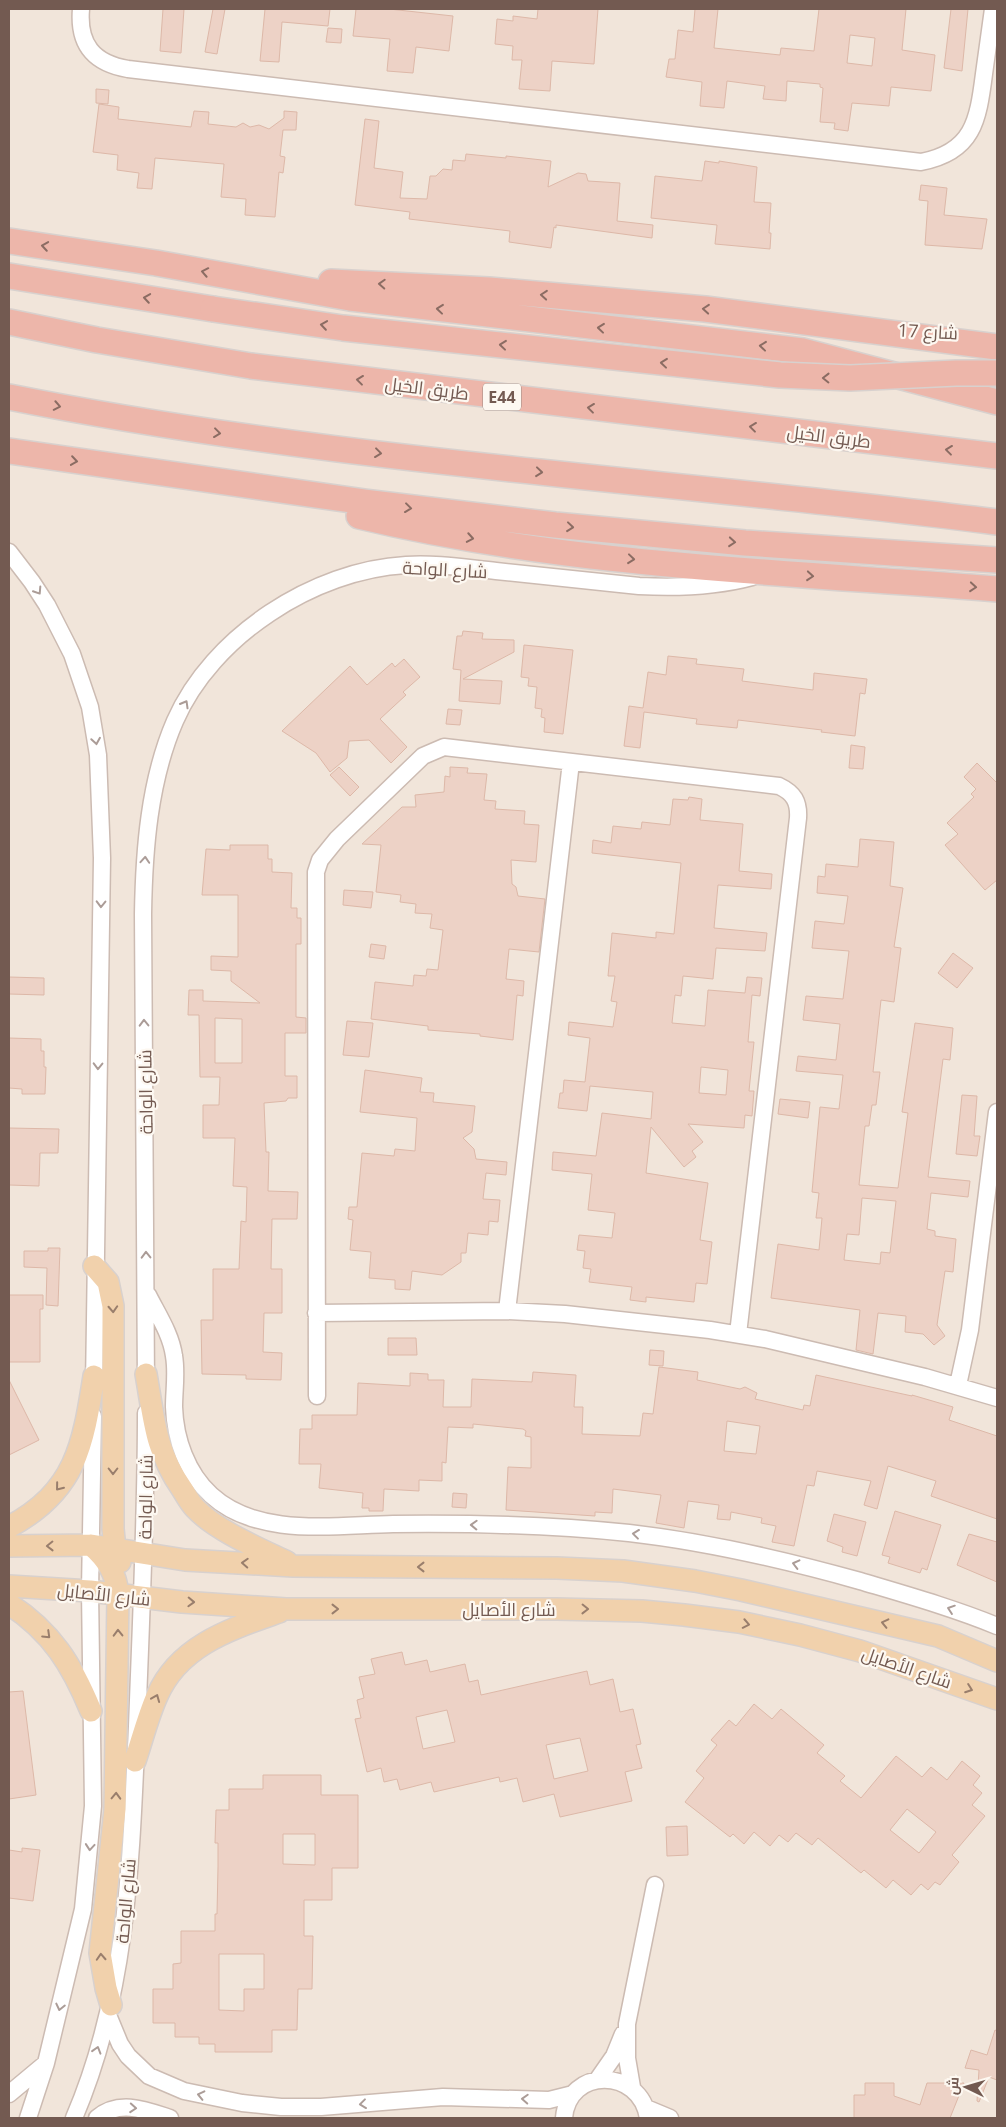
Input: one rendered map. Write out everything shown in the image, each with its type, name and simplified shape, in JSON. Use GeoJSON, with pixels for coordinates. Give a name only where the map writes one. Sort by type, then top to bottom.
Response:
{"type":"FeatureCollection","features":[{"type":"Feature","properties":{"kind":"highway"},"geometry":{"type":"LineString","coordinates":[[9,241],[156,263],[253,282],[392,304],[803,351],[997,402]]}},
{"type":"Feature","properties":{"kind":"highway"},"geometry":{"type":"LineString","coordinates":[[9,276],[343,328],[788,376],[850,378],[948,373],[997,373]]}},
{"type":"Feature","properties":{"kind":"highway"},"geometry":{"type":"LineString","coordinates":[[253,282],[371,283],[489,290],[734,312],[997,347]]}},
{"type":"Feature","properties":{"kind":"highway","name":"طريق الخيل"},"geometry":{"type":"LineString","coordinates":[[9,322],[97,340],[251,366],[997,456]]}},
{"type":"Feature","properties":{"kind":"highway"},"geometry":{"type":"LineString","coordinates":[[9,397],[204,431],[467,465],[739,492],[997,522]]}},
{"type":"Feature","properties":{"kind":"highway"},"geometry":{"type":"LineString","coordinates":[[9,451],[460,514],[640,534],[830,550],[997,560]]}},
{"type":"Feature","properties":{"kind":"highway"},"geometry":{"type":"LineString","coordinates":[[270,488],[352,514],[480,540],[601,556],[771,572],[997,589]]}},
{"type":"Feature","properties":{"kind":"main road"},"geometry":{"type":"LineString","coordinates":[[94,1266],[108,1282],[114,1306],[112,1512],[115,1549],[126,1573],[142,1598]]}},
{"type":"Feature","properties":{"kind":"main road"},"geometry":{"type":"LineString","coordinates":[[146,1374],[156,1434],[162,1453],[170,1471],[194,1508],[225,1529],[294,1566]]}},
{"type":"Feature","properties":{"kind":"main road"},"geometry":{"type":"LineString","coordinates":[[9,1528],[38,1510],[66,1478],[83,1438],[94,1376]]}},
{"type":"Feature","properties":{"kind":"main road"},"geometry":{"type":"LineString","coordinates":[[91,1545],[113,1571],[118,1594],[115,1809],[100,1953],[109,2010]]}},
{"type":"Feature","properties":{"kind":"main road","name":"شارع الأصايل"},"geometry":{"type":"LineString","coordinates":[[9,1546],[91,1545],[185,1560],[294,1566],[557,1568],[632,1572],[696,1581],[783,1599],[938,1636],[997,1661]]}},
{"type":"Feature","properties":{"kind":"main road","name":"شارع الأصايل"},"geometry":{"type":"LineString","coordinates":[[9,1586],[90,1591],[142,1598],[286,1609],[557,1609],[642,1611],[684,1615],[739,1622],[800,1634],[860,1650],[997,1699]]}},
{"type":"Feature","properties":{"kind":"main road"},"geometry":{"type":"LineString","coordinates":[[9,1604],[29,1618],[53,1641],[70,1666],[92,1711]]}},
{"type":"Feature","properties":{"kind":"main road"},"geometry":{"type":"LineString","coordinates":[[135,1761],[157,1696],[168,1676],[181,1659],[219,1634],[286,1609]]}},
{"type":"Feature","properties":{"kind":"street"},"geometry":{"type":"LineString","coordinates":[[81,9],[82,31],[92,54],[108,64],[128,69],[921,162],[937,159],[953,151],[966,139],[975,125],[980,108],[993,9]]}},
{"type":"Feature","properties":{"kind":"street","name":"17 شارع"},"geometry":{"type":"LineString","coordinates":[[858,329],[997,335]]}},
{"type":"Feature","properties":{"kind":"street"},"geometry":{"type":"LineString","coordinates":[[9,552],[48,605],[72,654],[90,707],[98,755],[102,858],[90,1591],[92,1806],[83,1909],[46,2063],[28,2118]]}},
{"type":"Feature","properties":{"kind":"street","name":"شارع الواحة"},"geometry":{"type":"LineString","coordinates":[[74,2118],[84,2097],[109,2010],[119,1966],[126,1902],[135,1761],[144,1554],[146,1292],[143,924],[146,848],[156,782],[175,721],[201,679],[216,660],[249,628],[287,602],[325,583],[382,567],[426,564],[672,588],[722,584],[771,572]]}},
{"type":"Feature","properties":{"kind":"street"},"geometry":{"type":"LineString","coordinates":[[316,1396],[316,872],[320,860],[337,839],[415,763],[433,750],[455,747],[779,786],[788,790],[795,798],[798,808],[738,1334]]}},
{"type":"Feature","properties":{"kind":"street"},"geometry":{"type":"LineString","coordinates":[[507,1311],[572,762]]}},
{"type":"Feature","properties":{"kind":"street"},"geometry":{"type":"LineString","coordinates":[[958,1385],[970,1330],[997,1112]]}},
{"type":"Feature","properties":{"kind":"street"},"geometry":{"type":"LineString","coordinates":[[146,1292],[168,1334],[172,1346],[176,1373],[176,1428],[181,1448],[189,1467],[208,1493],[229,1509],[244,1516],[278,1525],[481,1525],[582,1529],[679,1540],[816,1568],[941,1606],[997,1626]]}},
{"type":"Feature","properties":{"kind":"street"},"geometry":{"type":"LineString","coordinates":[[316,1313],[507,1311],[565,1314],[738,1334],[958,1385],[997,1398]]}},
{"type":"Feature","properties":{"kind":"street"},"geometry":{"type":"LineString","coordinates":[[598,2079],[614,2056],[627,2024],[655,1885]]}},
{"type":"Feature","properties":{"kind":"street"},"geometry":{"type":"LineString","coordinates":[[109,2010],[120,2044],[128,2056],[149,2076],[184,2091],[241,2110],[321,2107],[443,2098],[549,2100],[573,2094]]}},
{"type":"Feature","properties":{"kind":"street"},"geometry":{"type":"LineString","coordinates":[[627,2024],[627,2058],[632,2087]]}},
{"type":"Feature","properties":{"kind":"street"},"geometry":{"type":"LineString","coordinates":[[9,2094],[46,2063]]}},
{"type":"Feature","properties":{"kind":"street"},"geometry":{"type":"LineString","coordinates":[[564,2118],[565,2110],[573,2094],[584,2085],[598,2079],[616,2080],[632,2087],[640,2096],[647,2113],[670,2118]]}},
{"type":"Feature","properties":{"kind":"street"},"geometry":{"type":"LineString","coordinates":[[97,2118],[113,2109],[128,2107],[142,2108],[170,2118]]}},
{"type":"Feature","properties":{"kind":"shaded area"},"geometry":{"type":"Polygon","coordinates":[[[9,9],[997,9],[997,2118],[9,2118],[9,9]]]}},
{"type":"Feature","properties":{"kind":"building"},"geometry":{"type":"Polygon","coordinates":[[[163,9],[184,9],[181,53],[160,51],[163,9]]]}},
{"type":"Feature","properties":{"kind":"building"},"geometry":{"type":"Polygon","coordinates":[[[213,9],[225,9],[217,54],[205,52],[213,9]]]}},
{"type":"Feature","properties":{"kind":"building"},"geometry":{"type":"Polygon","coordinates":[[[265,9],[330,9],[328,26],[282,22],[279,62],[260,61],[265,9]]]}},
{"type":"Feature","properties":{"kind":"building"},"geometry":{"type":"Polygon","coordinates":[[[356,9],[389,9],[453,16],[449,51],[416,47],[413,73],[387,71],[390,39],[353,36],[356,9]]]}},
{"type":"Feature","properties":{"kind":"building"},"geometry":{"type":"Polygon","coordinates":[[[538,9],[598,9],[594,64],[552,61],[550,91],[519,89],[522,60],[512,60],[513,46],[495,44],[497,19],[513,21],[513,16],[537,19],[538,9]]]}},
{"type":"Feature","properties":{"kind":"building"},"geometry":{"type":"Polygon","coordinates":[[[695,9],[718,9],[714,48],[780,55],[781,48],[814,51],[819,9],[906,9],[902,50],[935,55],[931,91],[891,87],[889,106],[852,103],[848,131],[834,129],[835,123],[820,122],[823,88],[820,87],[820,84],[787,81],[786,101],[763,99],[765,86],[727,81],[724,108],[700,106],[702,82],[666,77],[669,59],[675,59],[678,30],[693,32],[695,9]],[[850,35],[847,63],[872,66],[875,38],[850,35]]]}},
{"type":"Feature","properties":{"kind":"building"},"geometry":{"type":"Polygon","coordinates":[[[951,9],[968,9],[962,71],[944,68],[951,9]]]}},
{"type":"Feature","properties":{"kind":"building"},"geometry":{"type":"Polygon","coordinates":[[[328,28],[342,29],[341,43],[326,42],[328,28]]]}},
{"type":"Feature","properties":{"kind":"building"},"geometry":{"type":"Polygon","coordinates":[[[96,89],[109,90],[108,104],[96,103],[96,89]]]}},
{"type":"Feature","properties":{"kind":"building"},"geometry":{"type":"Polygon","coordinates":[[[99,104],[119,107],[118,119],[191,127],[194,111],[209,112],[208,124],[236,127],[243,123],[250,127],[259,125],[269,129],[284,118],[284,111],[297,112],[296,130],[283,130],[280,156],[285,157],[283,173],[279,172],[275,217],[245,215],[246,199],[221,197],[224,164],[155,158],[152,189],[137,188],[139,173],[117,170],[118,155],[93,152],[99,104]]]}},
{"type":"Feature","properties":{"kind":"building"},"geometry":{"type":"Polygon","coordinates":[[[365,119],[379,121],[374,168],[403,172],[400,198],[427,199],[430,176],[436,176],[443,169],[452,170],[453,160],[465,161],[466,154],[551,161],[548,187],[578,173],[586,174],[588,181],[620,183],[617,221],[653,225],[652,238],[556,225],[556,228],[554,227],[551,248],[509,242],[510,231],[409,219],[410,212],[355,205],[365,119]]]}},
{"type":"Feature","properties":{"kind":"building"},"geometry":{"type":"Polygon","coordinates":[[[705,161],[719,163],[719,161],[757,167],[754,202],[771,203],[770,249],[715,244],[717,225],[651,218],[655,176],[702,181],[705,161]]]}},
{"type":"Feature","properties":{"kind":"building"},"geometry":{"type":"Polygon","coordinates":[[[921,185],[947,188],[944,215],[987,219],[982,249],[925,245],[928,201],[919,200],[921,185]]]}},
{"type":"Feature","properties":{"kind":"building"},"geometry":{"type":"Polygon","coordinates":[[[463,631],[483,633],[482,639],[514,640],[514,652],[463,679],[502,681],[500,704],[459,701],[461,670],[453,669],[457,636],[462,636],[463,631]]]}},
{"type":"Feature","properties":{"kind":"building"},"geometry":{"type":"Polygon","coordinates":[[[524,645],[573,650],[563,734],[544,732],[545,718],[541,717],[542,709],[535,708],[537,687],[528,686],[529,678],[521,677],[524,645]]]}},
{"type":"Feature","properties":{"kind":"building"},"geometry":{"type":"Polygon","coordinates":[[[668,656],[697,659],[696,664],[744,669],[742,681],[813,690],[814,673],[867,679],[865,694],[860,693],[855,736],[738,720],[737,728],[696,724],[697,719],[644,712],[640,748],[624,746],[629,706],[643,708],[648,672],[666,675],[668,656]]]}},
{"type":"Feature","properties":{"kind":"building"},"geometry":{"type":"Polygon","coordinates":[[[404,659],[420,677],[403,692],[406,695],[380,719],[407,747],[391,763],[369,740],[349,741],[347,758],[330,772],[316,753],[282,731],[350,666],[367,685],[392,663],[395,667],[404,659]]]}},
{"type":"Feature","properties":{"kind":"building"},"geometry":{"type":"Polygon","coordinates":[[[448,709],[462,710],[460,725],[446,724],[448,709]]]}},
{"type":"Feature","properties":{"kind":"building"},"geometry":{"type":"Polygon","coordinates":[[[851,745],[865,747],[863,769],[849,768],[851,745]]]}},
{"type":"Feature","properties":{"kind":"building"},"geometry":{"type":"Polygon","coordinates":[[[977,763],[997,783],[997,880],[985,890],[945,845],[958,834],[947,823],[974,797],[971,794],[976,789],[964,777],[977,763]]]}},
{"type":"Feature","properties":{"kind":"building"},"geometry":{"type":"Polygon","coordinates":[[[339,767],[359,787],[350,796],[330,775],[339,767]]]}},
{"type":"Feature","properties":{"kind":"building"},"geometry":{"type":"Polygon","coordinates":[[[450,767],[468,768],[467,773],[487,774],[484,800],[496,801],[495,809],[525,811],[524,824],[539,825],[536,862],[511,860],[512,884],[516,887],[518,896],[545,899],[539,952],[509,949],[506,979],[524,981],[523,996],[517,995],[513,1040],[480,1036],[480,1034],[428,1030],[428,1026],[371,1019],[375,982],[413,986],[414,975],[426,976],[427,969],[438,970],[443,930],[430,928],[432,914],[415,913],[416,904],[400,902],[401,895],[376,892],[381,845],[362,844],[402,807],[416,807],[415,795],[444,792],[445,776],[450,777],[450,767]]]}},
{"type":"Feature","properties":{"kind":"building"},"geometry":{"type":"Polygon","coordinates":[[[689,797],[702,799],[700,820],[743,824],[739,871],[772,874],[771,889],[718,885],[714,928],[767,933],[765,951],[716,948],[713,979],[683,976],[681,996],[675,995],[672,1023],[705,1026],[708,990],[745,993],[747,977],[762,978],[760,996],[752,995],[748,1042],[754,1042],[749,1091],[754,1091],[752,1116],[745,1115],[744,1128],[688,1124],[703,1142],[692,1151],[696,1157],[684,1167],[651,1127],[646,1173],[708,1183],[700,1240],[712,1242],[707,1284],[696,1283],[694,1302],[646,1297],[646,1302],[630,1300],[632,1287],[589,1282],[591,1269],[583,1268],[585,1251],[577,1250],[579,1235],[612,1238],[615,1213],[588,1210],[592,1174],[552,1170],[553,1152],[596,1156],[602,1113],[651,1119],[653,1092],[590,1086],[587,1111],[558,1108],[560,1093],[563,1093],[564,1080],[585,1082],[590,1038],[568,1035],[569,1022],[613,1027],[617,1002],[611,1001],[615,976],[608,976],[612,933],[656,938],[656,932],[674,934],[681,863],[592,853],[593,840],[611,843],[613,826],[641,829],[642,822],[670,825],[673,799],[688,800],[689,797]],[[701,1067],[699,1093],[726,1095],[728,1070],[701,1067]]]}},
{"type":"Feature","properties":{"kind":"building"},"geometry":{"type":"Polygon","coordinates":[[[860,839],[894,842],[890,886],[903,888],[894,947],[901,948],[894,1002],[881,1000],[873,1072],[880,1072],[876,1105],[872,1105],[869,1126],[865,1126],[859,1185],[898,1188],[908,1113],[902,1112],[915,1023],[953,1028],[950,1060],[943,1059],[928,1177],[970,1181],[968,1197],[931,1193],[927,1229],[935,1231],[935,1236],[956,1239],[953,1272],[945,1271],[937,1325],[945,1336],[934,1345],[923,1334],[905,1332],[906,1316],[878,1313],[873,1354],[856,1350],[860,1310],[771,1298],[778,1244],[819,1250],[822,1218],[816,1218],[819,1193],[812,1192],[820,1107],[839,1109],[843,1075],[796,1071],[798,1056],[836,1060],[840,1024],[803,1020],[806,996],[843,999],[849,951],[812,948],[815,921],[844,924],[848,896],[817,893],[818,876],[825,877],[826,864],[858,867],[860,839]],[[862,1198],[859,1235],[847,1234],[844,1260],[880,1264],[881,1252],[890,1253],[896,1201],[862,1198]]]}},
{"type":"Feature","properties":{"kind":"building"},"geometry":{"type":"Polygon","coordinates":[[[230,845],[268,845],[268,859],[272,859],[272,872],[292,873],[291,908],[297,908],[297,918],[301,918],[301,944],[296,944],[296,1017],[306,1018],[306,1033],[285,1033],[285,1076],[297,1076],[297,1098],[264,1103],[266,1152],[269,1152],[268,1191],[298,1192],[297,1219],[272,1219],[271,1269],[282,1269],[282,1313],[264,1313],[263,1352],[282,1353],[281,1380],[246,1379],[246,1375],[202,1374],[201,1320],[213,1320],[213,1269],[239,1269],[241,1221],[246,1222],[247,1187],[233,1186],[235,1138],[203,1138],[203,1105],[219,1105],[220,1077],[200,1077],[199,1015],[188,1015],[189,990],[203,990],[203,1001],[260,1003],[231,981],[231,971],[211,970],[211,956],[238,957],[238,895],[202,895],[206,849],[230,850],[230,845]],[[215,1018],[215,1063],[242,1063],[242,1019],[215,1018]]]}},
{"type":"Feature","properties":{"kind":"building"},"geometry":{"type":"Polygon","coordinates":[[[344,890],[373,892],[371,908],[343,905],[344,890]]]}},
{"type":"Feature","properties":{"kind":"building"},"geometry":{"type":"Polygon","coordinates":[[[371,944],[386,946],[384,959],[369,957],[371,944]]]}},
{"type":"Feature","properties":{"kind":"building"},"geometry":{"type":"Polygon","coordinates":[[[953,953],[973,968],[957,988],[938,973],[953,953]]]}},
{"type":"Feature","properties":{"kind":"building"},"geometry":{"type":"Polygon","coordinates":[[[9,977],[44,978],[44,995],[9,994],[9,977]]]}},
{"type":"Feature","properties":{"kind":"building"},"geometry":{"type":"Polygon","coordinates":[[[347,1021],[373,1023],[369,1057],[343,1055],[347,1021]]]}},
{"type":"Feature","properties":{"kind":"building"},"geometry":{"type":"Polygon","coordinates":[[[9,1038],[41,1039],[41,1051],[44,1051],[44,1067],[46,1067],[45,1094],[22,1094],[22,1089],[9,1088],[9,1038]]]}},
{"type":"Feature","properties":{"kind":"building"},"geometry":{"type":"Polygon","coordinates":[[[365,1070],[422,1078],[420,1092],[434,1093],[433,1102],[475,1106],[472,1132],[463,1138],[474,1149],[476,1159],[507,1162],[506,1175],[486,1173],[483,1199],[500,1200],[498,1222],[489,1221],[488,1235],[468,1233],[466,1253],[461,1253],[461,1262],[442,1275],[412,1271],[410,1290],[395,1289],[395,1280],[369,1278],[371,1252],[350,1250],[353,1220],[348,1219],[349,1207],[357,1207],[362,1153],[394,1156],[395,1149],[415,1151],[417,1118],[360,1112],[365,1070]]]}},
{"type":"Feature","properties":{"kind":"building"},"geometry":{"type":"Polygon","coordinates":[[[962,1095],[977,1096],[974,1136],[980,1136],[977,1156],[956,1154],[962,1095]]]}},
{"type":"Feature","properties":{"kind":"building"},"geometry":{"type":"Polygon","coordinates":[[[780,1099],[810,1102],[808,1118],[778,1114],[780,1099]]]}},
{"type":"Feature","properties":{"kind":"building"},"geometry":{"type":"Polygon","coordinates":[[[9,1128],[59,1129],[58,1153],[40,1153],[39,1186],[9,1185],[9,1128]]]}},
{"type":"Feature","properties":{"kind":"building"},"geometry":{"type":"Polygon","coordinates":[[[48,1248],[60,1248],[58,1306],[46,1305],[47,1268],[24,1267],[24,1251],[48,1251],[48,1248]]]}},
{"type":"Feature","properties":{"kind":"building"},"geometry":{"type":"Polygon","coordinates":[[[9,1295],[43,1295],[43,1309],[40,1309],[40,1362],[9,1362],[9,1295]]]}},
{"type":"Feature","properties":{"kind":"building"},"geometry":{"type":"Polygon","coordinates":[[[388,1338],[416,1338],[417,1355],[388,1355],[388,1338]]]}},
{"type":"Feature","properties":{"kind":"building"},"geometry":{"type":"Polygon","coordinates":[[[650,1350],[664,1351],[663,1366],[649,1365],[650,1350]]]}},
{"type":"Feature","properties":{"kind":"building"},"geometry":{"type":"Polygon","coordinates":[[[659,1367],[698,1372],[697,1380],[740,1389],[745,1387],[757,1393],[755,1399],[803,1410],[804,1405],[810,1406],[816,1375],[912,1395],[953,1407],[949,1420],[997,1436],[997,1519],[931,1496],[936,1481],[888,1466],[877,1509],[864,1505],[871,1481],[817,1471],[814,1486],[807,1485],[794,1546],[772,1542],[776,1526],[761,1523],[762,1518],[731,1512],[730,1520],[717,1519],[719,1505],[688,1501],[684,1528],[656,1523],[661,1495],[613,1489],[612,1513],[595,1512],[595,1516],[506,1510],[508,1467],[531,1468],[531,1437],[525,1436],[526,1431],[523,1429],[473,1424],[473,1428],[448,1427],[446,1463],[442,1462],[442,1481],[419,1480],[419,1491],[384,1489],[383,1511],[369,1511],[369,1508],[362,1508],[363,1493],[319,1488],[321,1464],[299,1464],[300,1429],[312,1429],[312,1415],[357,1415],[358,1383],[410,1386],[410,1373],[428,1374],[428,1380],[444,1380],[443,1407],[471,1407],[472,1379],[532,1382],[533,1372],[576,1375],[574,1407],[583,1407],[582,1434],[640,1436],[643,1413],[653,1414],[659,1367]],[[727,1421],[724,1451],[756,1454],[760,1426],[727,1421]]]}},
{"type":"Feature","properties":{"kind":"building"},"geometry":{"type":"Polygon","coordinates":[[[9,1380],[39,1440],[9,1455],[9,1380]]]}},
{"type":"Feature","properties":{"kind":"building"},"geometry":{"type":"Polygon","coordinates":[[[453,1493],[467,1494],[466,1508],[452,1507],[453,1493]]]}},
{"type":"Feature","properties":{"kind":"building"},"geometry":{"type":"Polygon","coordinates":[[[895,1511],[941,1525],[927,1570],[922,1568],[920,1573],[888,1563],[890,1557],[882,1555],[895,1511]]]}},
{"type":"Feature","properties":{"kind":"building"},"geometry":{"type":"Polygon","coordinates":[[[834,1514],[866,1522],[857,1556],[842,1552],[843,1547],[827,1541],[834,1514]]]}},
{"type":"Feature","properties":{"kind":"building"},"geometry":{"type":"Polygon","coordinates":[[[969,1534],[997,1542],[997,1582],[957,1565],[969,1534]]]}},
{"type":"Feature","properties":{"kind":"building"},"geometry":{"type":"Polygon","coordinates":[[[402,1652],[405,1665],[427,1660],[430,1672],[465,1664],[469,1682],[478,1680],[481,1695],[587,1671],[590,1685],[613,1679],[620,1712],[633,1709],[641,1744],[636,1745],[642,1768],[625,1772],[632,1801],[560,1817],[554,1794],[523,1802],[517,1778],[500,1782],[499,1777],[434,1792],[431,1782],[400,1790],[397,1779],[384,1782],[381,1768],[367,1772],[355,1719],[361,1718],[357,1700],[364,1698],[359,1677],[375,1674],[371,1659],[402,1652]],[[447,1710],[416,1717],[423,1749],[455,1742],[447,1710]],[[580,1738],[546,1745],[554,1779],[588,1771],[580,1738]]]}},
{"type":"Feature","properties":{"kind":"building"},"geometry":{"type":"Polygon","coordinates":[[[23,1691],[36,1795],[9,1799],[9,1692],[23,1691]]]}},
{"type":"Feature","properties":{"kind":"building"},"geometry":{"type":"Polygon","coordinates":[[[754,1704],[772,1719],[781,1709],[824,1745],[817,1753],[845,1776],[840,1781],[861,1798],[896,1756],[922,1777],[931,1767],[947,1780],[962,1761],[980,1776],[973,1785],[982,1793],[972,1805],[985,1816],[952,1855],[959,1862],[940,1885],[935,1882],[928,1890],[921,1884],[911,1895],[893,1880],[886,1888],[864,1870],[861,1873],[818,1838],[812,1845],[796,1833],[788,1842],[779,1835],[770,1846],[754,1832],[744,1844],[733,1834],[730,1837],[685,1802],[704,1778],[696,1771],[717,1745],[711,1740],[729,1720],[736,1726],[754,1704]],[[907,1809],[890,1830],[919,1853],[936,1832],[907,1809]]]}},
{"type":"Feature","properties":{"kind":"building"},"geometry":{"type":"Polygon","coordinates":[[[263,1775],[321,1775],[321,1795],[358,1795],[358,1868],[332,1868],[332,1900],[304,1900],[304,1936],[313,1936],[312,1989],[298,1989],[297,2030],[272,2030],[272,2052],[215,2052],[215,2044],[199,2044],[199,2037],[175,2037],[175,2023],[153,2023],[153,1989],[173,1989],[173,1964],[181,1963],[181,1931],[215,1931],[218,1867],[218,1843],[215,1843],[216,1810],[229,1810],[229,1789],[263,1789],[263,1775]],[[283,1834],[283,1864],[315,1865],[315,1834],[283,1834]],[[219,1954],[219,2010],[244,2011],[244,1989],[264,1989],[264,1954],[219,1954]]]}},
{"type":"Feature","properties":{"kind":"building"},"geometry":{"type":"Polygon","coordinates":[[[687,1826],[688,1855],[667,1856],[666,1827],[687,1826]]]}},
{"type":"Feature","properties":{"kind":"building"},"geometry":{"type":"Polygon","coordinates":[[[22,1848],[40,1850],[33,1901],[9,1898],[9,1850],[22,1852],[22,1848]]]}},
{"type":"Feature","properties":{"kind":"building"},"geometry":{"type":"Polygon","coordinates":[[[995,2030],[997,2031],[997,2080],[989,2077],[979,2102],[977,2101],[979,2070],[965,2068],[971,2050],[987,2055],[995,2030]]]}},
{"type":"Feature","properties":{"kind":"building"},"geometry":{"type":"Polygon","coordinates":[[[865,2083],[894,2083],[894,2096],[920,2105],[927,2083],[964,2083],[950,2118],[854,2118],[854,2095],[865,2095],[865,2083]]]}}]}
